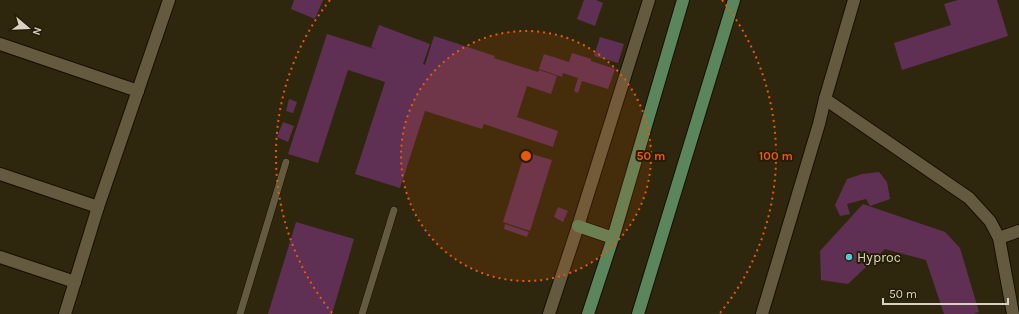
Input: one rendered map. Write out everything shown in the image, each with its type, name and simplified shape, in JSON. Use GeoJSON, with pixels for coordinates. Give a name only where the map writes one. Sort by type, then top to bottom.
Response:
{"type":"FeatureCollection","features":[{"type":"Feature","properties":{"kind":"main road"},"geometry":{"type":"LineString","coordinates":[[588,314],[613,238],[683,0]]}},
{"type":"Feature","properties":{"kind":"main road"},"geometry":{"type":"LineString","coordinates":[[638,314],[734,0]]}},
{"type":"Feature","properties":{"kind":"main road"},"geometry":{"type":"LineString","coordinates":[[578,226],[613,238]]}},
{"type":"Feature","properties":{"kind":"street"},"geometry":{"type":"LineString","coordinates":[[65,314],[98,207],[169,0]]}},
{"type":"Feature","properties":{"kind":"street"},"geometry":{"type":"LineString","coordinates":[[549,314],[649,0]]}},
{"type":"Feature","properties":{"kind":"street"},"geometry":{"type":"LineString","coordinates":[[762,314],[819,124],[854,0]]}},
{"type":"Feature","properties":{"kind":"street"},"geometry":{"type":"LineString","coordinates":[[0,44],[138,91]]}},
{"type":"Feature","properties":{"kind":"street"},"geometry":{"type":"LineString","coordinates":[[825,99],[969,198],[990,221],[998,238],[1013,314]]}},
{"type":"Feature","properties":{"kind":"street"},"geometry":{"type":"LineString","coordinates":[[0,174],[98,207]]}},
{"type":"Feature","properties":{"kind":"street"},"geometry":{"type":"LineString","coordinates":[[998,238],[1019,231]]}},
{"type":"Feature","properties":{"kind":"street"},"geometry":{"type":"LineString","coordinates":[[0,257],[75,282]]}},
{"type":"Feature","properties":{"kind":"lane"},"geometry":{"type":"LineString","coordinates":[[240,314],[286,162]]}},
{"type":"Feature","properties":{"kind":"lane"},"geometry":{"type":"LineString","coordinates":[[362,314],[394,210]]}},
{"type":"Feature","properties":{"kind":"building"},"geometry":{"type":"Polygon","coordinates":[[[294,0],[323,0],[315,19],[291,9],[294,0]]]}},
{"type":"Feature","properties":{"kind":"building"},"geometry":{"type":"Polygon","coordinates":[[[584,0],[596,0],[603,3],[595,26],[577,19],[584,0]]]}},
{"type":"Feature","properties":{"kind":"building"},"geometry":{"type":"Polygon","coordinates":[[[958,0],[997,0],[1008,36],[902,70],[894,43],[951,25],[944,4],[958,0]]]}},
{"type":"Feature","properties":{"kind":"building"},"geometry":{"type":"Polygon","coordinates":[[[379,25],[430,44],[423,64],[425,65],[434,36],[495,56],[494,58],[538,72],[539,70],[557,76],[551,94],[527,86],[517,117],[558,131],[553,147],[484,124],[482,129],[425,111],[400,188],[355,174],[385,82],[348,70],[318,163],[288,154],[327,34],[378,50],[371,47],[379,25]]]}},
{"type":"Feature","properties":{"kind":"building"},"geometry":{"type":"Polygon","coordinates":[[[600,37],[624,44],[618,63],[594,56],[600,37]]]}},
{"type":"Feature","properties":{"kind":"building"},"geometry":{"type":"Polygon","coordinates":[[[572,53],[615,69],[608,89],[582,81],[578,93],[574,91],[578,78],[563,73],[562,77],[539,69],[544,54],[569,62],[572,53]]]}},
{"type":"Feature","properties":{"kind":"building"},"geometry":{"type":"Polygon","coordinates":[[[289,99],[297,102],[293,113],[286,111],[289,99]]]}},
{"type":"Feature","properties":{"kind":"building"},"geometry":{"type":"Polygon","coordinates":[[[283,122],[294,126],[288,142],[277,137],[283,122]]]}},
{"type":"Feature","properties":{"kind":"building"},"geometry":{"type":"Polygon","coordinates":[[[525,152],[552,160],[530,231],[503,222],[525,152]]]}},
{"type":"Feature","properties":{"kind":"building"},"geometry":{"type":"Polygon","coordinates":[[[879,172],[887,182],[890,199],[870,206],[866,199],[847,204],[850,214],[840,216],[835,205],[847,179],[862,174],[879,172]]]}},
{"type":"Feature","properties":{"kind":"building","name":"Hyproc"},"geometry":{"type":"Polygon","coordinates":[[[863,204],[945,232],[960,248],[979,312],[973,314],[944,314],[926,260],[885,249],[848,284],[821,280],[820,251],[863,204]]]}},
{"type":"Feature","properties":{"kind":"building"},"geometry":{"type":"Polygon","coordinates":[[[558,207],[568,211],[563,222],[554,217],[558,207]]]}},
{"type":"Feature","properties":{"kind":"building"},"geometry":{"type":"Polygon","coordinates":[[[296,222],[354,239],[332,314],[268,314],[296,222]]]}},
{"type":"Feature","properties":{"kind":"building"},"geometry":{"type":"Polygon","coordinates":[[[505,224],[529,232],[527,237],[504,229],[505,224]]]}},
{"type":"Feature","properties":{"kind":"place","name":"Hyproc"},"geometry":{"type":"Point","coordinates":[849,257]}}]}
